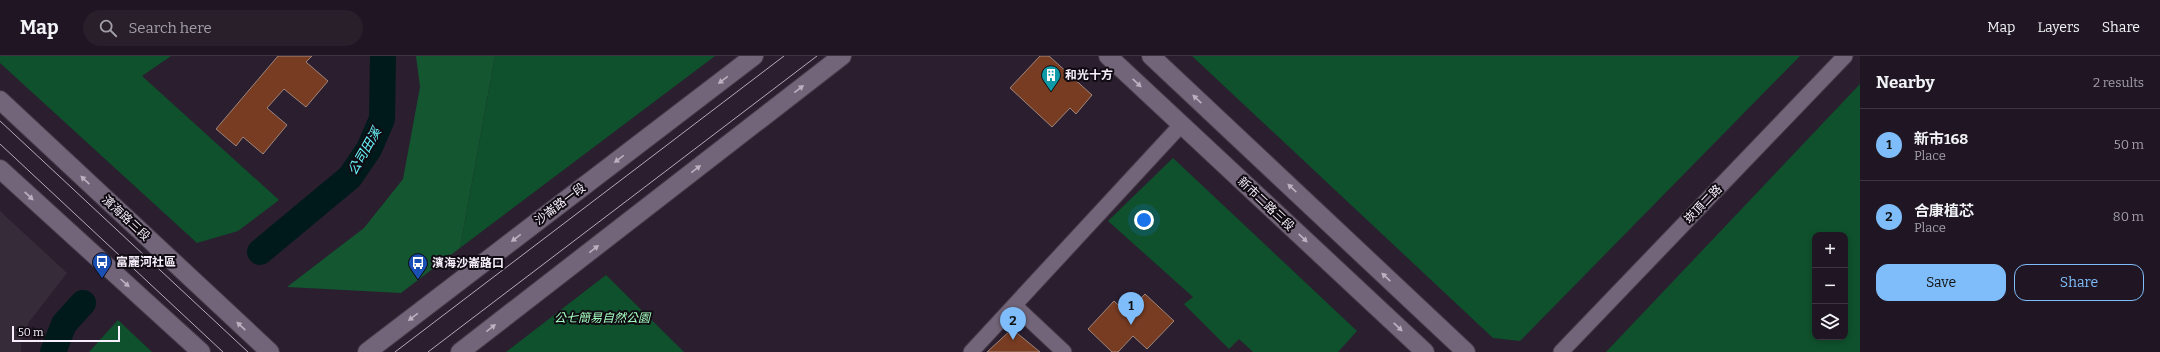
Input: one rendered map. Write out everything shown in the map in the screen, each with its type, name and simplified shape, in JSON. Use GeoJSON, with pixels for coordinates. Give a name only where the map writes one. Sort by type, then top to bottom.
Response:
{"type":"FeatureCollection","features":[{"type":"Feature","properties":{"kind":"street","name":"沙崙路一段"},"geometry":{"type":"LineString","coordinates":[[367,352],[754,56]]}},
{"type":"Feature","properties":{"kind":"street"},"geometry":{"type":"LineString","coordinates":[[460,352],[842,56]]}},
{"type":"Feature","properties":{"kind":"street","name":"新市二路三段"},"geometry":{"type":"LineString","coordinates":[[1108,56],[1425,352]]}},
{"type":"Feature","properties":{"kind":"street"},"geometry":{"type":"LineString","coordinates":[[1151,56],[1466,352]]}},
{"type":"Feature","properties":{"kind":"street","name":"崁頂二路"},"geometry":{"type":"LineString","coordinates":[[1561,352],[1845,56]]}},
{"type":"Feature","properties":{"kind":"street","name":"濱海路三段"},"geometry":{"type":"LineString","coordinates":[[0,100],[270,352]]}},
{"type":"Feature","properties":{"kind":"street"},"geometry":{"type":"LineString","coordinates":[[971,352],[1182,125]]}},
{"type":"Feature","properties":{"kind":"street"},"geometry":{"type":"LineString","coordinates":[[0,169],[201,352]]}},
{"type":"Feature","properties":{"kind":"street"},"geometry":{"type":"LineString","coordinates":[[1015,306],[1064,352]]}},
{"type":"Feature","properties":{"kind":"shaded area"},"geometry":{"type":"Polygon","coordinates":[[[0,211],[67,273],[29,322],[21,342],[21,352],[0,352],[0,211]]]}},
{"type":"Feature","properties":{"kind":"green space"},"geometry":{"type":"Polygon","coordinates":[[[0,56],[171,56],[142,76],[279,200],[238,231],[197,243],[0,63],[0,56]]]}},
{"type":"Feature","properties":{"kind":"green space"},"geometry":{"type":"Polygon","coordinates":[[[416,56],[495,56],[460,248],[401,293],[287,287],[364,228],[403,179],[420,87],[416,56]]]}},
{"type":"Feature","properties":{"kind":"green space"},"geometry":{"type":"Polygon","coordinates":[[[495,56],[715,56],[460,248],[495,56]]]}},
{"type":"Feature","properties":{"kind":"green space"},"geometry":{"type":"Polygon","coordinates":[[[1192,56],[1800,56],[1520,341],[1493,338],[1192,56]]]}},
{"type":"Feature","properties":{"kind":"green space"},"geometry":{"type":"Polygon","coordinates":[[[1860,84],[1860,352],[1606,352],[1860,84]]]}},
{"type":"Feature","properties":{"kind":"green space"},"geometry":{"type":"Polygon","coordinates":[[[1173,158],[1357,331],[1338,352],[1253,352],[1239,339],[1229,349],[1184,304],[1193,297],[1108,221],[1173,158]]]}},
{"type":"Feature","properties":{"kind":"green space","name":"公七簡易自然公園"},"geometry":{"type":"Polygon","coordinates":[[[606,275],[684,352],[506,352],[606,275]]]}},
{"type":"Feature","properties":{"kind":"green space"},"geometry":{"type":"Polygon","coordinates":[[[118,320],[152,352],[89,352],[118,320]]]}},
{"type":"Feature","properties":{"kind":"building"},"geometry":{"type":"Polygon","coordinates":[[[278,56],[312,56],[306,62],[328,81],[306,107],[284,89],[267,108],[287,125],[263,154],[243,137],[236,146],[216,129],[278,56]]]}},
{"type":"Feature","properties":{"kind":"building","name":"和光十方"},"geometry":{"type":"Polygon","coordinates":[[[1040,56],[1049,56],[1092,95],[1076,114],[1070,108],[1052,127],[1010,88],[1040,56]]]}},
{"type":"Feature","properties":{"kind":"building"},"geometry":{"type":"Polygon","coordinates":[[[1145,294],[1174,321],[1147,349],[1133,336],[1118,352],[1112,352],[1088,329],[1114,301],[1127,313],[1145,294]]]}},
{"type":"Feature","properties":{"kind":"building"},"geometry":{"type":"Polygon","coordinates":[[[1012,329],[1040,352],[987,352],[1012,329]]]}},
{"type":"Feature","properties":{"kind":"waterway","name":"公司田溪"},"geometry":{"type":"LineString","coordinates":[[260,252],[350,177],[369,149],[382,119],[383,56]]}},
{"type":"Feature","properties":{"kind":"waterway","name":"公司田溪"},"geometry":{"type":"LineString","coordinates":[[53,352],[64,324],[83,303]]}},
{"type":"Feature","properties":{"kind":"tram line"},"geometry":{"type":"LineString","coordinates":[[395,352],[784,56]]}},
{"type":"Feature","properties":{"kind":"tram line"},"geometry":{"type":"LineString","coordinates":[[428,352],[817,56]]}},
{"type":"Feature","properties":{"kind":"tram line"},"geometry":{"type":"LineString","coordinates":[[0,121],[248,352]]}},
{"type":"Feature","properties":{"kind":"tram line"},"geometry":{"type":"LineString","coordinates":[[0,144],[223,352]]}},
{"type":"Feature","properties":{"kind":"place","name":"和光十方"},"geometry":{"type":"Point","coordinates":[1051,92]}},
{"type":"Feature","properties":{"kind":"place","name":"富麗河社區"},"geometry":{"type":"Point","coordinates":[102,279]}},
{"type":"Feature","properties":{"kind":"place","name":"濱海沙崙路口"},"geometry":{"type":"Point","coordinates":[418,280]}},
{"type":"Feature","properties":{"kind":"place","name":"新市168"},"geometry":{"type":"Point","coordinates":[1131,325]}},
{"type":"Feature","properties":{"kind":"place","name":"合康植芯"},"geometry":{"type":"Point","coordinates":[1013,340]}}]}
